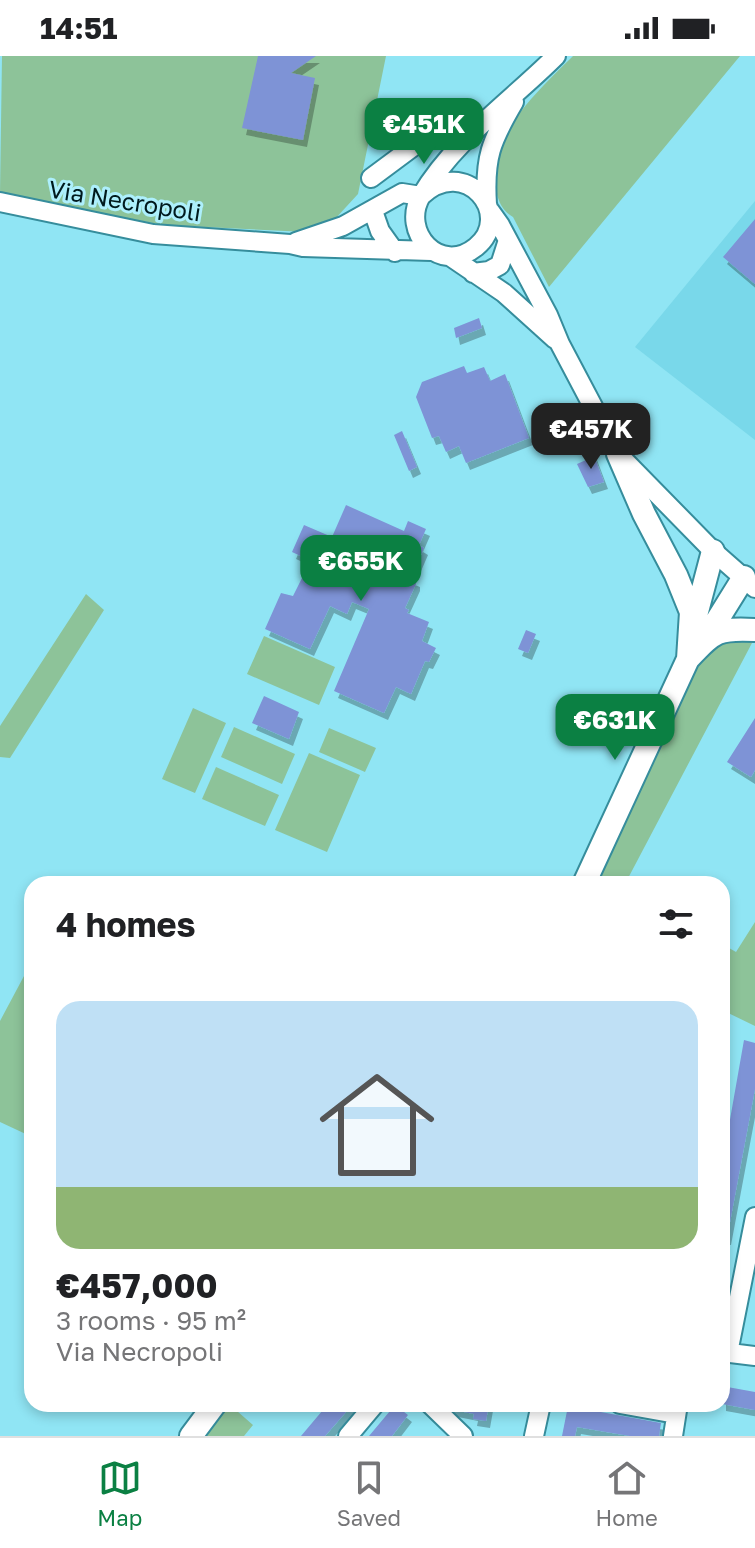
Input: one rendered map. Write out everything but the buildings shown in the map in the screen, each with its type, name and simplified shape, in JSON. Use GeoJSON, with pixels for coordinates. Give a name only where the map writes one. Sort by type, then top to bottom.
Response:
{"type":"FeatureCollection","features":[{"type":"Feature","properties":{"kind":"main road"},"geometry":{"type":"LineString","coordinates":[[618,454],[686,599],[691,612],[694,645]]}},
{"type":"Feature","properties":{"kind":"main road"},"geometry":{"type":"LineString","coordinates":[[588,876],[694,645],[713,551]]}},
{"type":"Feature","properties":{"kind":"main road"},"geometry":{"type":"LineString","coordinates":[[694,645],[749,582]]}},
{"type":"Feature","properties":{"kind":"main road"},"geometry":{"type":"LineString","coordinates":[[694,645],[712,634],[737,629],[755,630]]}},
{"type":"Feature","properties":{"kind":"main road"},"geometry":{"type":"LineString","coordinates":[[191,1436],[209,1412]]}},
{"type":"Feature","properties":{"kind":"street"},"geometry":{"type":"LineString","coordinates":[[556,56],[457,149],[421,196],[415,209],[415,224],[423,244],[431,251],[451,257],[504,293],[560,344]]}},
{"type":"Feature","properties":{"kind":"street"},"geometry":{"type":"LineString","coordinates":[[451,257],[465,253],[483,239],[488,229],[485,168],[489,151],[520,92]]}},
{"type":"Feature","properties":{"kind":"street"},"geometry":{"type":"LineString","coordinates":[[371,178],[449,120]]}},
{"type":"Feature","properties":{"kind":"street"},"geometry":{"type":"LineString","coordinates":[[457,149],[548,315],[618,454],[713,551],[749,582]]}},
{"type":"Feature","properties":{"kind":"street"},"geometry":{"type":"LineString","coordinates":[[421,196],[431,186],[456,180],[469,184],[485,203]]}},
{"type":"Feature","properties":{"kind":"street","name":"Via Necropoli"},"geometry":{"type":"LineString","coordinates":[[290,244],[343,226],[402,193],[421,196]]}},
{"type":"Feature","properties":{"kind":"street","name":"Via Necropoli"},"geometry":{"type":"LineString","coordinates":[[0,202],[153,234],[303,247],[431,251]]}},
{"type":"Feature","properties":{"kind":"street"},"geometry":{"type":"LineString","coordinates":[[373,211],[380,231],[395,252]]}},
{"type":"Feature","properties":{"kind":"street"},"geometry":{"type":"LineString","coordinates":[[473,273],[489,271],[500,265],[508,240]]}},
{"type":"Feature","properties":{"kind":"street"},"geometry":{"type":"LineString","coordinates":[[730,1330],[755,1217]]}},
{"type":"Feature","properties":{"kind":"street"},"geometry":{"type":"LineString","coordinates":[[730,1354],[755,1356]]}},
{"type":"Feature","properties":{"kind":"street"},"geometry":{"type":"LineString","coordinates":[[348,1436],[368,1412]]}},
{"type":"Feature","properties":{"kind":"street"},"geometry":{"type":"LineString","coordinates":[[534,1436],[539,1412]]}},
{"type":"Feature","properties":{"kind":"street"},"geometry":{"type":"LineString","coordinates":[[673,1436],[677,1412]]}},
{"type":"Feature","properties":{"kind":"street"},"geometry":{"type":"LineString","coordinates":[[448,1413],[463,1436]]}},
{"type":"Feature","properties":{"kind":"shaded area"},"geometry":{"type":"Polygon","coordinates":[[[755,201],[755,440],[635,347],[755,201]]]}},
{"type":"Feature","properties":{"kind":"green space"},"geometry":{"type":"Polygon","coordinates":[[[2,56],[386,56],[358,194],[335,219],[306,232],[163,225],[0,193],[2,56]]]}},
{"type":"Feature","properties":{"kind":"green space"},"geometry":{"type":"Polygon","coordinates":[[[573,56],[740,56],[549,287],[513,217],[500,203],[494,173],[497,154],[516,117],[573,56]]]}},
{"type":"Feature","properties":{"kind":"green space"},"geometry":{"type":"Polygon","coordinates":[[[86,594],[104,610],[10,758],[0,757],[0,726],[86,594]]]}},
{"type":"Feature","properties":{"kind":"green space"},"geometry":{"type":"Polygon","coordinates":[[[264,636],[335,667],[319,705],[247,674],[264,636]]]}},
{"type":"Feature","properties":{"kind":"green space"},"geometry":{"type":"Polygon","coordinates":[[[735,636],[752,643],[629,876],[596,876],[700,655],[735,636]]]}},
{"type":"Feature","properties":{"kind":"green space"},"geometry":{"type":"Polygon","coordinates":[[[193,708],[226,723],[195,793],[162,779],[193,708]]]}},
{"type":"Feature","properties":{"kind":"green space"},"geometry":{"type":"Polygon","coordinates":[[[234,727],[295,754],[282,784],[221,757],[234,727]]]}},
{"type":"Feature","properties":{"kind":"green space"},"geometry":{"type":"Polygon","coordinates":[[[329,728],[376,748],[365,772],[319,752],[329,728]]]}},
{"type":"Feature","properties":{"kind":"green space"},"geometry":{"type":"Polygon","coordinates":[[[309,753],[360,775],[327,852],[275,830],[309,753]]]}},
{"type":"Feature","properties":{"kind":"green space"},"geometry":{"type":"Polygon","coordinates":[[[216,767],[279,795],[265,826],[202,799],[216,767]]]}},
{"type":"Feature","properties":{"kind":"green space"},"geometry":{"type":"Polygon","coordinates":[[[755,922],[755,1026],[730,1014],[730,949],[736,952],[755,922]]]}},
{"type":"Feature","properties":{"kind":"green space"},"geometry":{"type":"Polygon","coordinates":[[[24,976],[24,1133],[0,1122],[0,1021],[24,976]]]}},
{"type":"Feature","properties":{"kind":"green space"},"geometry":{"type":"Polygon","coordinates":[[[222,1412],[238,1412],[253,1425],[244,1436],[202,1436],[222,1412]]]}}]}
